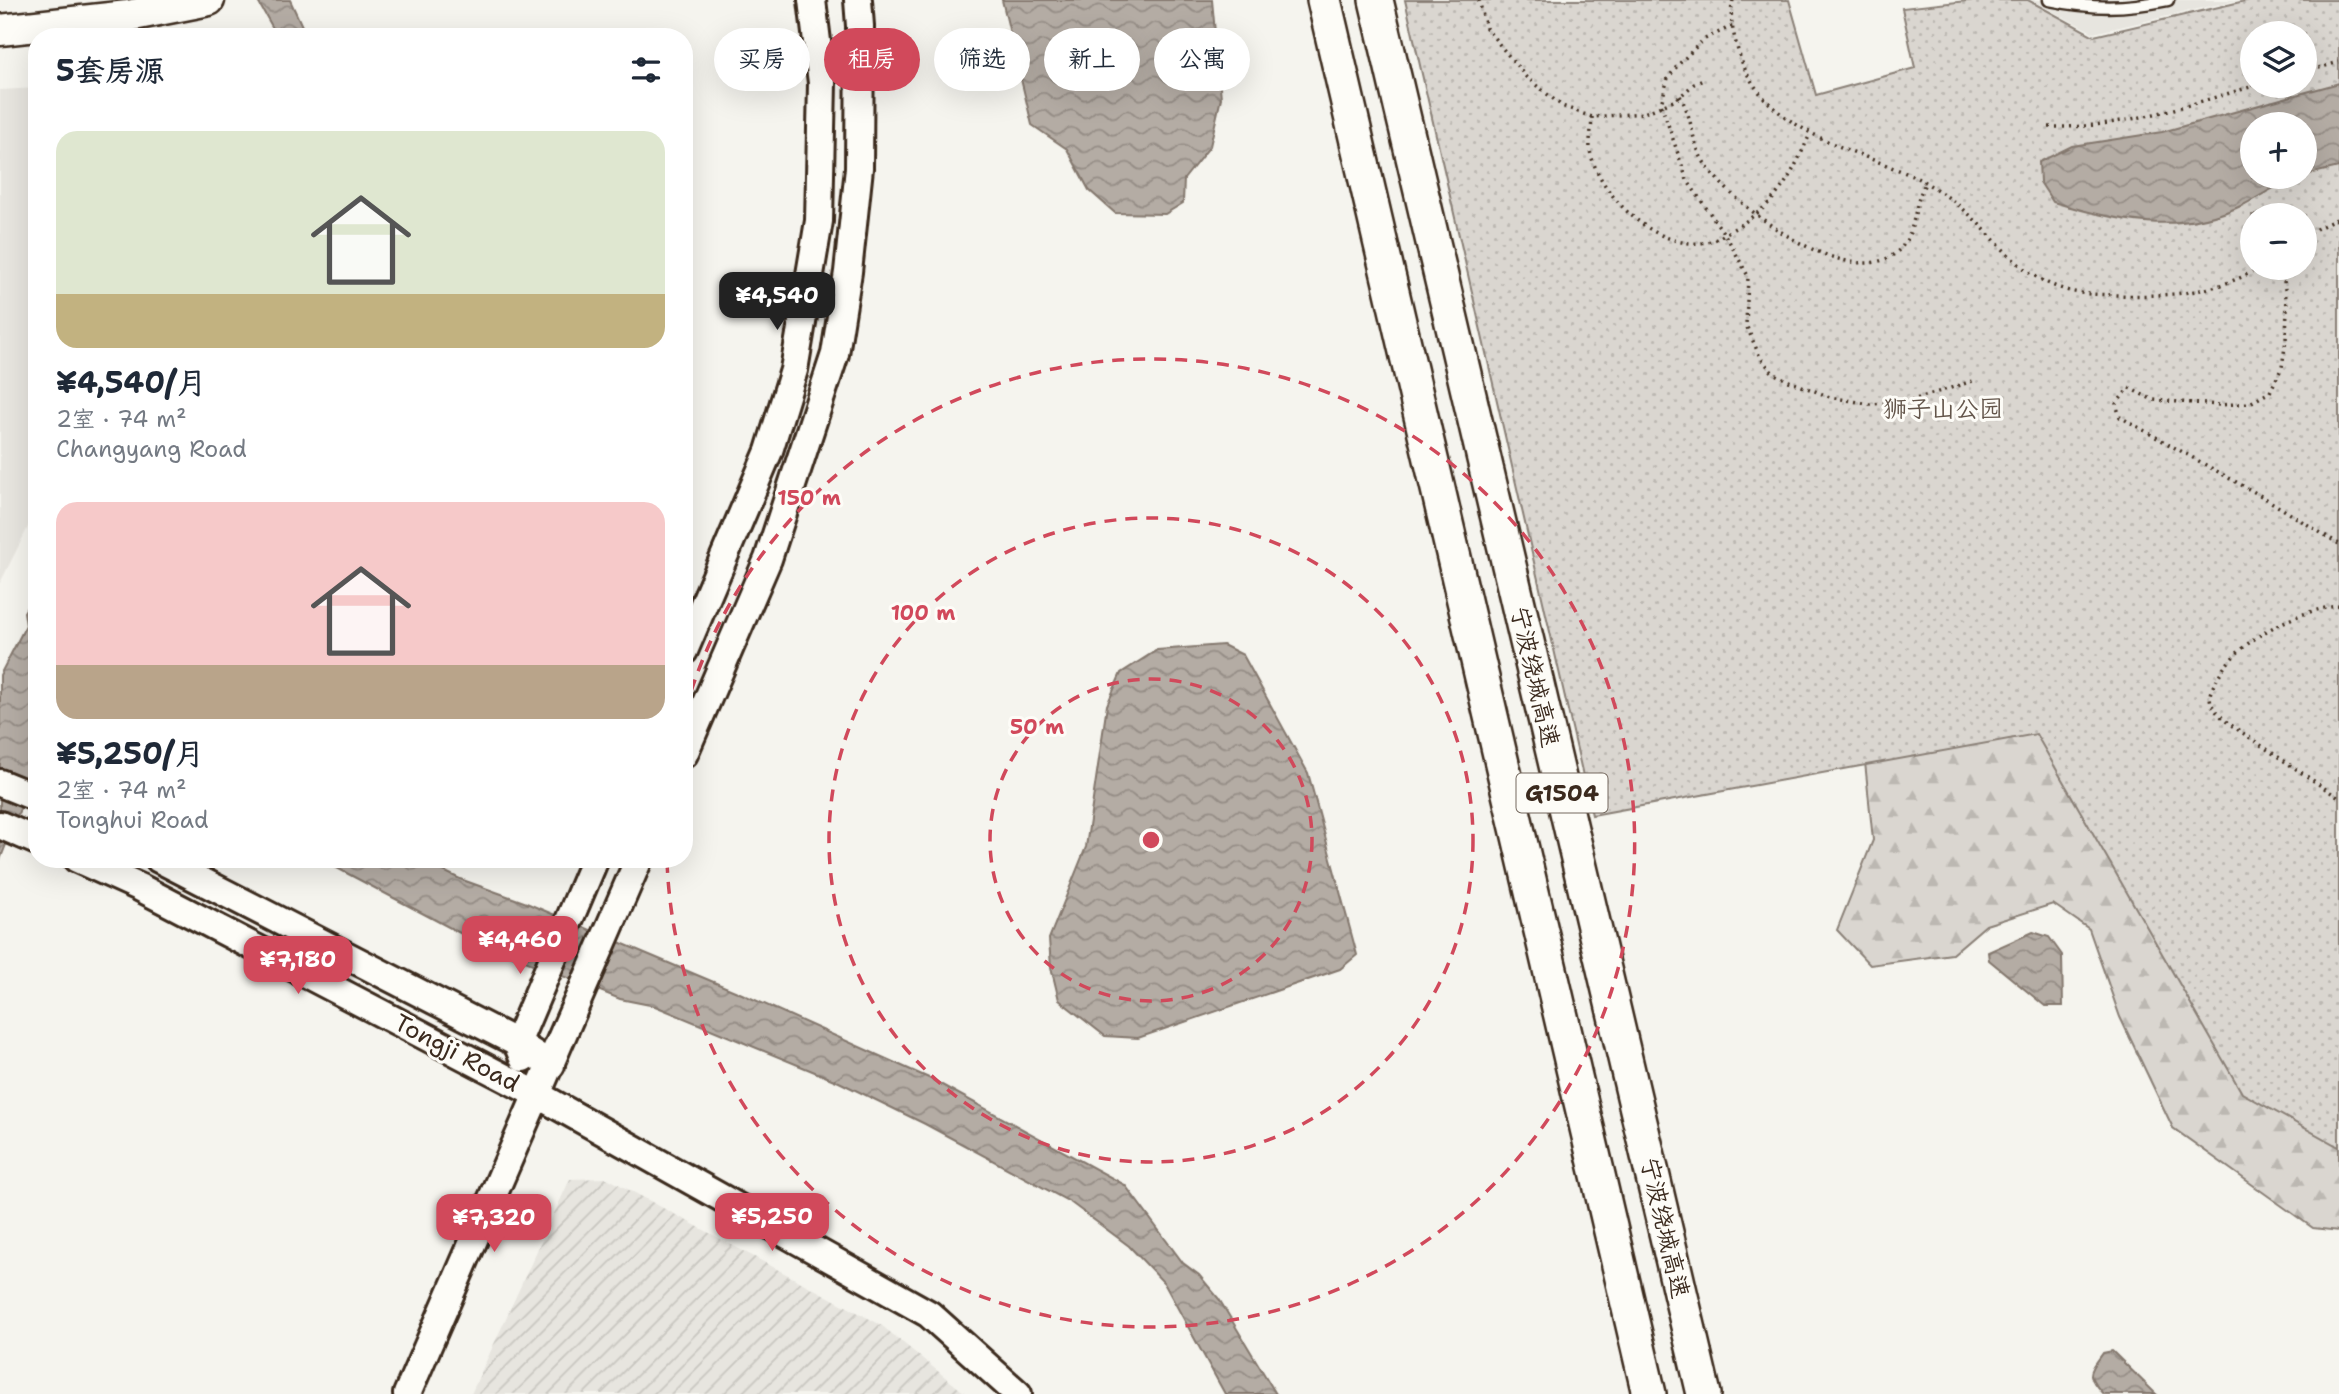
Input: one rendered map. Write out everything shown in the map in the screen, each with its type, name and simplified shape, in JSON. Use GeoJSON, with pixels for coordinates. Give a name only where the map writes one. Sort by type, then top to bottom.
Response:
{"type":"FeatureCollection","features":[{"type":"Feature","properties":{"kind":"highway","name":"G1504"},"geometry":{"type":"LineString","coordinates":[[1324,0],[1649,1394]]}},
{"type":"Feature","properties":{"kind":"highway","name":"宁波绕城高速"},"geometry":{"type":"LineString","coordinates":[[1376,0],[1704,1394]]}},
{"type":"Feature","properties":{"kind":"main road"},"geometry":{"type":"LineString","coordinates":[[0,30],[128,16],[209,0]]}},
{"type":"Feature","properties":{"kind":"main road"},"geometry":{"type":"LineString","coordinates":[[693,630],[769,451],[794,370],[819,221],[822,83],[812,0]]}},
{"type":"Feature","properties":{"kind":"main road"},"geometry":{"type":"LineString","coordinates":[[693,733],[768,559],[835,354],[848,272],[859,169],[858,0]]}},
{"type":"Feature","properties":{"kind":"main road"},"geometry":{"type":"LineString","coordinates":[[0,783],[28,795]]}},
{"type":"Feature","properties":{"kind":"main road"},"geometry":{"type":"LineString","coordinates":[[6,828],[28,837]]}},
{"type":"Feature","properties":{"kind":"main road","name":"Tongji Road"},"geometry":{"type":"LineString","coordinates":[[97,868],[139,887],[538,1095],[929,1314],[1018,1394]]}},
{"type":"Feature","properties":{"kind":"main road","name":"Tongji Road"},"geometry":{"type":"LineString","coordinates":[[177,868],[517,1043],[551,1065]]}},
{"type":"Feature","properties":{"kind":"main road"},"geometry":{"type":"LineString","coordinates":[[538,1095],[517,1043],[592,868]]}},
{"type":"Feature","properties":{"kind":"main road"},"geometry":{"type":"LineString","coordinates":[[407,1394],[635,868]]}},
{"type":"Feature","properties":{"kind":"lane"},"geometry":{"type":"LineString","coordinates":[[2049,0],[2085,7],[2120,8],[2168,0]]}},
{"type":"Feature","properties":{"kind":"path"},"geometry":{"type":"LineString","coordinates":[[1479,0],[1486,28],[1526,77],[1563,106],[1592,117],[1644,113],[1676,100],[1694,84],[1703,80]]}},
{"type":"Feature","properties":{"kind":"path"},"geometry":{"type":"LineString","coordinates":[[1733,0],[1732,26],[1741,62],[1760,92],[1778,111],[1810,134],[1926,183],[1976,219],[2020,267],[2064,289],[2087,294],[2167,295],[2202,291],[2240,276]]}},
{"type":"Feature","properties":{"kind":"path"},"geometry":{"type":"LineString","coordinates":[[1732,26],[1703,40],[1678,65],[1668,78],[1661,104],[1687,180],[1724,234],[1748,276],[1746,325],[1759,357],[1773,373],[1830,397],[1869,404],[1906,402],[1976,380]]}},
{"type":"Feature","properties":{"kind":"path"},"geometry":{"type":"LineString","coordinates":[[2317,68],[2339,62]]}},
{"type":"Feature","properties":{"kind":"path"},"geometry":{"type":"LineString","coordinates":[[2049,127],[2078,127],[2115,122],[2240,90]]}},
{"type":"Feature","properties":{"kind":"path"},"geometry":{"type":"LineString","coordinates":[[1680,96],[1692,122],[1693,140],[1706,165],[1723,185],[1781,233],[1843,261],[1872,262],[1888,258],[1903,245],[1911,228],[1919,195],[1926,183]]}},
{"type":"Feature","properties":{"kind":"path"},"geometry":{"type":"LineString","coordinates":[[1592,117],[1591,153],[1602,182],[1629,214],[1652,232],[1695,244],[1714,241],[1756,215],[1782,191],[1810,134]]}},
{"type":"Feature","properties":{"kind":"path"},"geometry":{"type":"LineString","coordinates":[[2317,229],[2339,218]]}},
{"type":"Feature","properties":{"kind":"path"},"geometry":{"type":"LineString","coordinates":[[2284,280],[2287,306],[2286,340],[2282,367],[2270,392],[2250,403],[2220,405],[2153,400],[2129,388],[2116,404],[2120,417],[2263,497],[2339,544]]}},
{"type":"Feature","properties":{"kind":"path"},"geometry":{"type":"LineString","coordinates":[[2339,606],[2291,620],[2249,642],[2221,670],[2209,694],[2213,707],[2228,723],[2339,799]]}},
{"type":"Feature","properties":{"kind":"shaded area"},"geometry":{"type":"Polygon","coordinates":[[[2031,0],[2238,0],[2094,33],[2031,0]]]}},
{"type":"Feature","properties":{"kind":"shaded area"},"geometry":{"type":"Polygon","coordinates":[[[28,88],[28,527],[0,583],[0,90],[28,88]]]}},
{"type":"Feature","properties":{"kind":"shaded area"},"geometry":{"type":"Polygon","coordinates":[[[607,1178],[881,1325],[966,1394],[471,1394],[570,1179],[607,1178]]]}},
{"type":"Feature","properties":{"kind":"green space","name":"狮子山公园"},"geometry":{"type":"Polygon","coordinates":[[[1405,0],[1789,0],[1816,95],[1915,68],[1902,8],[1976,0],[2028,0],[2094,36],[2249,0],[2339,0],[2339,1147],[2242,1093],[2036,734],[1592,815],[1405,0]]]}},
{"type":"Feature","properties":{"kind":"green space"},"geometry":{"type":"Polygon","coordinates":[[[2339,575],[2339,1231],[2313,1228],[2173,1128],[2120,1017],[2089,929],[2053,904],[1986,925],[1952,954],[1870,965],[1837,930],[1873,840],[1862,733],[2339,575]]]}},
{"type":"Feature","properties":{"kind":"water"},"geometry":{"type":"Polygon","coordinates":[[[257,0],[290,0],[303,28],[273,28],[257,0]]]}},
{"type":"Feature","properties":{"kind":"water"},"geometry":{"type":"Polygon","coordinates":[[[1002,0],[1212,0],[1215,28],[1154,28],[1154,91],[1220,91],[1210,146],[1184,179],[1183,203],[1165,214],[1115,213],[1089,190],[1067,149],[1032,125],[1024,91],[1030,91],[1030,28],[1009,28],[1002,0]]]}},
{"type":"Feature","properties":{"kind":"water"},"geometry":{"type":"Polygon","coordinates":[[[2339,83],[2339,167],[2317,172],[2317,112],[2240,112],[2240,189],[2272,189],[2219,215],[2171,223],[2101,215],[2053,202],[2040,182],[2039,162],[2072,146],[2162,132],[2285,98],[2317,98],[2317,89],[2339,83]]]}},
{"type":"Feature","properties":{"kind":"water"},"geometry":{"type":"Polygon","coordinates":[[[28,606],[28,788],[0,860],[0,675],[26,625],[24,612],[28,606]]]}},
{"type":"Feature","properties":{"kind":"water"},"geometry":{"type":"Polygon","coordinates":[[[1223,645],[1243,655],[1308,773],[1357,955],[1340,969],[1138,1038],[1105,1036],[1059,1000],[1051,967],[1049,939],[1086,847],[1107,705],[1121,673],[1157,650],[1223,645]]]}},
{"type":"Feature","properties":{"kind":"water"},"geometry":{"type":"Polygon","coordinates":[[[337,868],[437,868],[524,902],[742,994],[931,1079],[1125,1185],[1183,1263],[1199,1275],[1219,1299],[1276,1394],[1225,1394],[1164,1283],[1129,1246],[1070,1202],[925,1124],[839,1082],[655,1006],[620,999],[475,941],[337,868]]]}},
{"type":"Feature","properties":{"kind":"water"},"geometry":{"type":"Polygon","coordinates":[[[2033,932],[2049,937],[2062,955],[2063,1006],[2045,1006],[1989,960],[1988,952],[2033,932]]]}},
{"type":"Feature","properties":{"kind":"water"},"geometry":{"type":"Polygon","coordinates":[[[2112,1351],[2156,1394],[2103,1394],[2091,1374],[2103,1353],[2112,1351]]]}}]}
